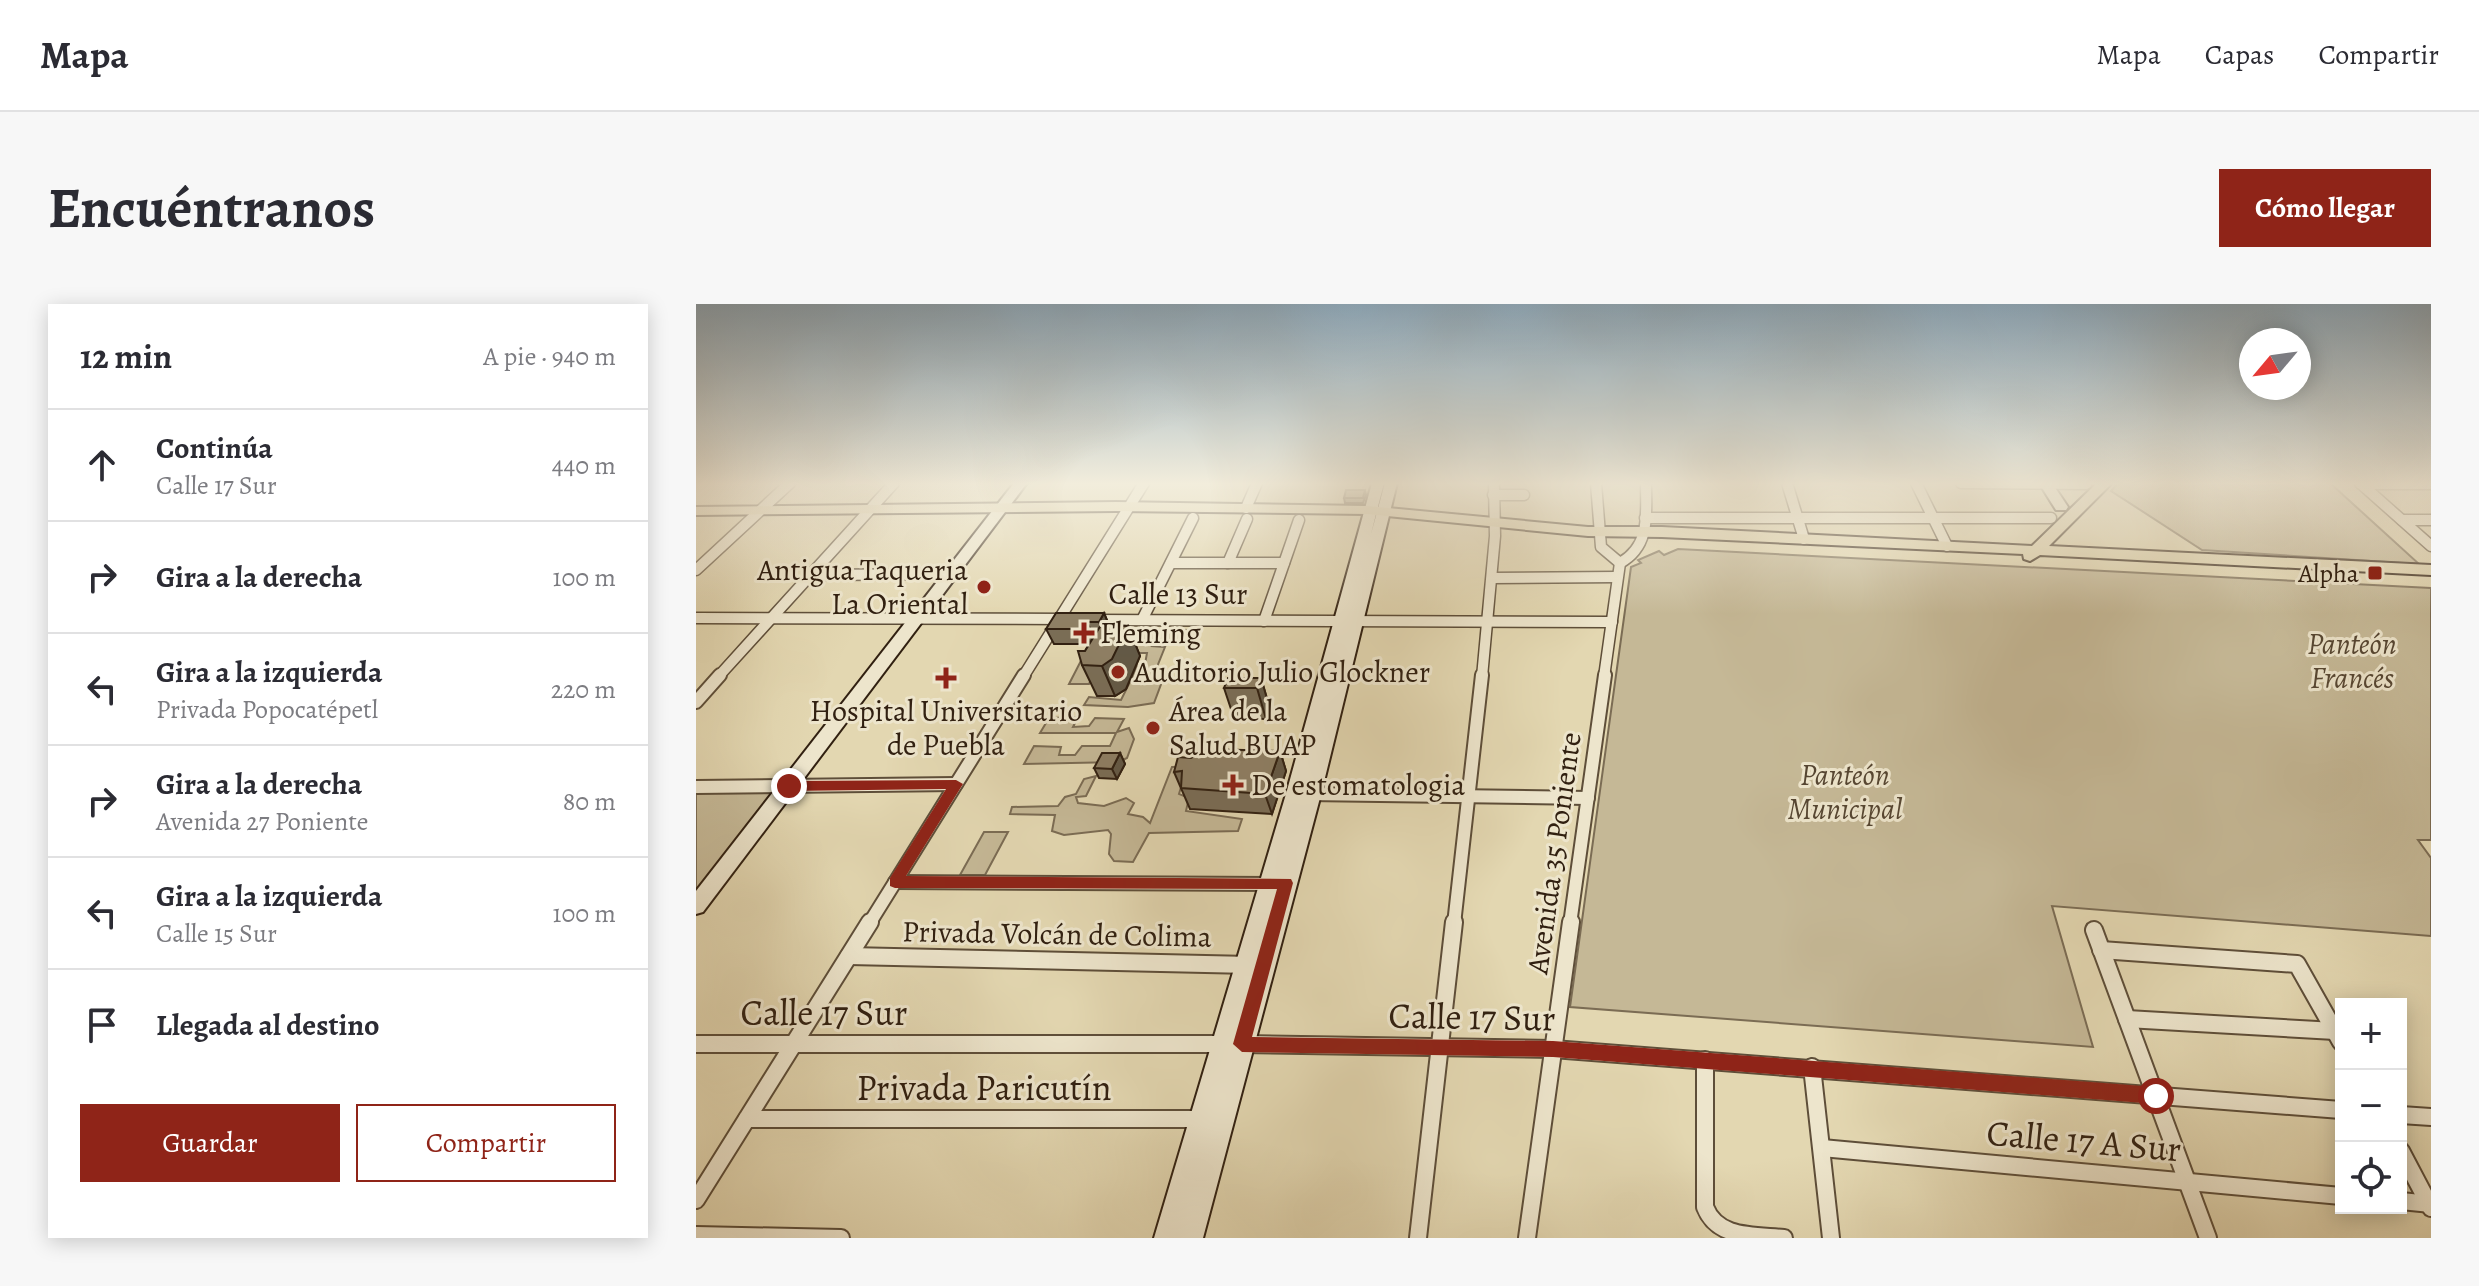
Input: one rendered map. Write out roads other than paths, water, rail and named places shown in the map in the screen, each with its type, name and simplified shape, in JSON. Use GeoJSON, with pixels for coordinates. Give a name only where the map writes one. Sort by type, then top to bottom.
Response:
{"type":"FeatureCollection","features":[{"type":"Feature","properties":{"kind":"main road"},"geometry":{"type":"LineString","coordinates":[[696,906],[987,527]]}},
{"type":"Feature","properties":{"kind":"main road"},"geometry":{"type":"LineString","coordinates":[[1167,1238],[1211,1119],[1303,794],[1373,527]]}},
{"type":"Feature","properties":{"kind":"main road"},"geometry":{"type":"LineString","coordinates":[[1469,527],[1600,535],[1645,532],[1994,548],[2022,556],[2431,570]]}},
{"type":"Feature","properties":{"kind":"main road"},"geometry":{"type":"LineString","coordinates":[[2022,556],[2043,527]]}},
{"type":"Feature","properties":{"kind":"main road"},"geometry":{"type":"LineString","coordinates":[[2022,556],[2055,527]]}},
{"type":"Feature","properties":{"kind":"main road"},"geometry":{"type":"LineString","coordinates":[[1493,529],[1580,531],[1600,535]]}},
{"type":"Feature","properties":{"kind":"main road"},"geometry":{"type":"LineString","coordinates":[[1645,532],[2431,583]]}},
{"type":"Feature","properties":{"kind":"main road"},"geometry":{"type":"LineString","coordinates":[[1994,548],[2038,532]]}},
{"type":"Feature","properties":{"kind":"main road"},"geometry":{"type":"LineString","coordinates":[[1190,1238],[1211,1119]]}},
{"type":"Feature","properties":{"kind":"street"},"geometry":{"type":"LineString","coordinates":[[696,570],[743,527]]}},
{"type":"Feature","properties":{"kind":"street"},"geometry":{"type":"LineString","coordinates":[[696,702],[855,527]]}},
{"type":"Feature","properties":{"kind":"street"},"geometry":{"type":"LineString","coordinates":[[696,1200],[1118,527]]}},
{"type":"Feature","properties":{"kind":"street"},"geometry":{"type":"LineString","coordinates":[[1142,620],[1189,527]]}},
{"type":"Feature","properties":{"kind":"street"},"geometry":{"type":"LineString","coordinates":[[1228,563],[1242,527]]}},
{"type":"Feature","properties":{"kind":"street"},"geometry":{"type":"LineString","coordinates":[[1264,621],[1297,527]]}},
{"type":"Feature","properties":{"kind":"street"},"geometry":{"type":"LineString","coordinates":[[1599,527],[1605,553],[1618,570]]}},
{"type":"Feature","properties":{"kind":"street"},"geometry":{"type":"LineString","coordinates":[[1492,578],[1618,570],[1634,556],[1645,527]]}},
{"type":"Feature","properties":{"kind":"street"},"geometry":{"type":"LineString","coordinates":[[1645,532],[1704,527]]}},
{"type":"Feature","properties":{"kind":"street"},"geometry":{"type":"LineString","coordinates":[[1800,527],[1804,539]]}},
{"type":"Feature","properties":{"kind":"street"},"geometry":{"type":"LineString","coordinates":[[1937,527],[1947,546]]}},
{"type":"Feature","properties":{"kind":"street"},"geometry":{"type":"LineString","coordinates":[[2409,527],[2431,546]]}},
{"type":"Feature","properties":{"kind":"street"},"geometry":{"type":"LineString","coordinates":[[1418,1238],[1488,623],[1493,529]]}},
{"type":"Feature","properties":{"kind":"street"},"geometry":{"type":"LineString","coordinates":[[1171,563],[1284,563]]}},
{"type":"Feature","properties":{"kind":"street","name":"Avenida 35 Poniente"},"geometry":{"type":"LineString","coordinates":[[1527,1238],[1618,570]]}},
{"type":"Feature","properties":{"kind":"street"},"geometry":{"type":"LineString","coordinates":[[811,575],[949,574]]}},
{"type":"Feature","properties":{"kind":"street","name":"Calle 13 Sur"},"geometry":{"type":"LineString","coordinates":[[696,618],[1612,622]]}},
{"type":"Feature","properties":{"kind":"street"},"geometry":{"type":"LineString","coordinates":[[696,787],[956,784]]}},
{"type":"Feature","properties":{"kind":"street"},"geometry":{"type":"LineString","coordinates":[[1303,794],[1588,798]]}},
{"type":"Feature","properties":{"kind":"street"},"geometry":{"type":"LineString","coordinates":[[895,882],[1277,884]]}},
{"type":"Feature","properties":{"kind":"street"},"geometry":{"type":"LineString","coordinates":[[2094,930],[2208,1238]]}},
{"type":"Feature","properties":{"kind":"street"},"geometry":{"type":"LineString","coordinates":[[2101,950],[2297,964],[2335,1031]]}},
{"type":"Feature","properties":{"kind":"street","name":"Privada Volcán de Colima"},"geometry":{"type":"LineString","coordinates":[[849,956],[1254,965]]}},
{"type":"Feature","properties":{"kind":"street"},"geometry":{"type":"LineString","coordinates":[[2127,1019],[2335,1036]]}},
{"type":"Feature","properties":{"kind":"street","name":"Calle 17 Sur"},"geometry":{"type":"LineString","coordinates":[[696,1044],[1232,1044],[1553,1049],[2335,1110]]}},
{"type":"Feature","properties":{"kind":"street"},"geometry":{"type":"LineString","coordinates":[[1705,1060],[1705,1207],[1711,1224],[1726,1233],[1784,1238]]}},
{"type":"Feature","properties":{"kind":"street"},"geometry":{"type":"LineString","coordinates":[[1812,1067],[1831,1238]]}},
{"type":"Feature","properties":{"kind":"street"},"geometry":{"type":"LineString","coordinates":[[2407,1115],[2431,1117]]}},
{"type":"Feature","properties":{"kind":"street","name":"Privada Paricutín"},"geometry":{"type":"LineString","coordinates":[[747,1119],[1211,1119]]}},
{"type":"Feature","properties":{"kind":"street","name":"Calle 17 A Sur"},"geometry":{"type":"LineString","coordinates":[[1822,1148],[2335,1195]]}},
{"type":"Feature","properties":{"kind":"street"},"geometry":{"type":"LineString","coordinates":[[2407,1162],[2430,1205]]}},
{"type":"Feature","properties":{"kind":"street"},"geometry":{"type":"LineString","coordinates":[[2407,1202],[2430,1205]]}},
{"type":"Feature","properties":{"kind":"street"},"geometry":{"type":"LineString","coordinates":[[696,1235],[841,1238]]}},
{"type":"Feature","properties":{"kind":"place","name":"Alpha"},"geometry":{"type":"Point","coordinates":[2375,573]}},
{"type":"Feature","properties":{"kind":"place","name":"Antigua Taqueria La Oriental"},"geometry":{"type":"Point","coordinates":[984,587]}},
{"type":"Feature","properties":{"kind":"place","name":"Fleming"},"geometry":{"type":"Point","coordinates":[1084,633]}},
{"type":"Feature","properties":{"kind":"place","name":"Auditorio Julio Glockner"},"geometry":{"type":"Point","coordinates":[1118,672]}},
{"type":"Feature","properties":{"kind":"place","name":"Hospital Universitario de Puebla"},"geometry":{"type":"Point","coordinates":[946,678]}},
{"type":"Feature","properties":{"kind":"place","name":"Área de la Salud BUAP"},"geometry":{"type":"Point","coordinates":[1153,728]}},
{"type":"Feature","properties":{"kind":"place","name":"De estomatologia"},"geometry":{"type":"Point","coordinates":[1233,785]}},
{"type":"Feature","properties":{"kind":"park label","name":"Panteón Francés"},"geometry":{"type":"Point","coordinates":[2352,661]}},
{"type":"Feature","properties":{"kind":"park label","name":"Panteón Municipal"},"geometry":{"type":"Point","coordinates":[1845,792]}}]}
